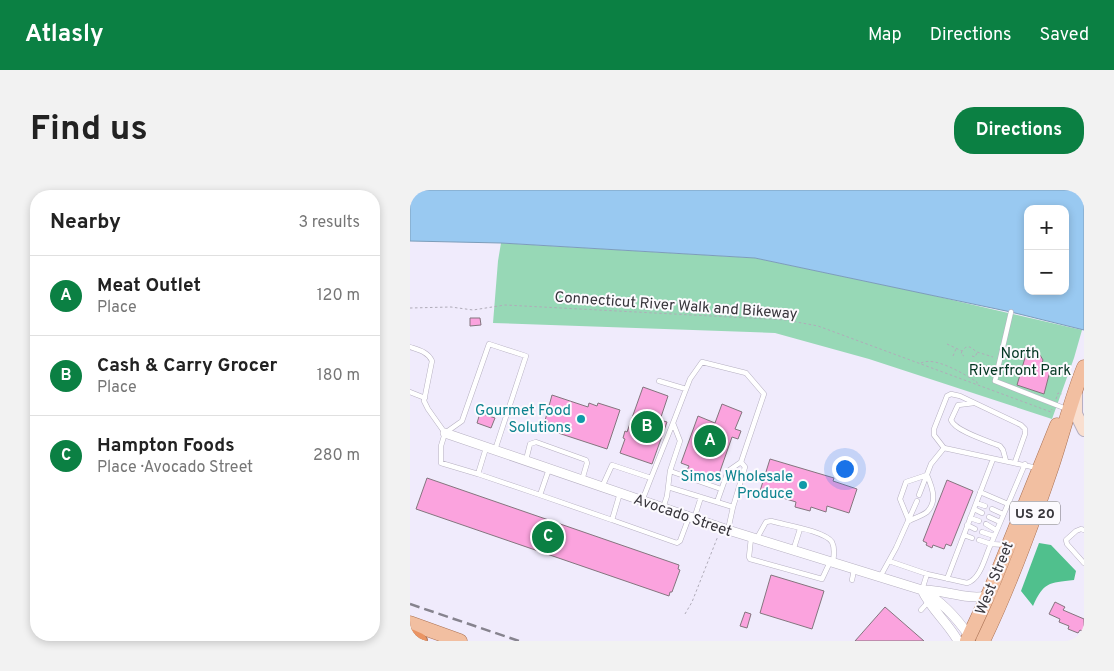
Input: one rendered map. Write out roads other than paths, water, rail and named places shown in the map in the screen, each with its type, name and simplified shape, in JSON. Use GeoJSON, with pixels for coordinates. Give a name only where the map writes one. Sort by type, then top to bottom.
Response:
{"type":"FeatureCollection","features":[{"type":"Feature","properties":{"kind":"highway"},"geometry":{"type":"LineString","coordinates":[[410,637],[420,641]]}},
{"type":"Feature","properties":{"kind":"main road","name":"West Street"},"geometry":{"type":"LineString","coordinates":[[967,640],[988,596],[1038,468],[1059,406],[1082,373]]}},
{"type":"Feature","properties":{"kind":"main road","name":"West Street"},"geometry":{"type":"LineString","coordinates":[[984,641],[1028,533],[1038,468],[1082,373]]}},
{"type":"Feature","properties":{"kind":"main road"},"geometry":{"type":"LineString","coordinates":[[410,623],[460,641]]}},
{"type":"Feature","properties":{"kind":"street"},"geometry":{"type":"LineString","coordinates":[[1082,373],[1075,402],[1076,414],[1084,430]]}},
{"type":"Feature","properties":{"kind":"street","name":"Avocado Street"},"geometry":{"type":"LineString","coordinates":[[445,433],[691,518],[854,570],[922,590],[934,590],[970,598],[988,596]]}},
{"type":"Feature","properties":{"kind":"street","name":"Avocado Street"},"geometry":{"type":"LineString","coordinates":[[922,590],[930,600],[957,620],[967,640]]}},
{"type":"Feature","properties":{"kind":"lane"},"geometry":{"type":"LineString","coordinates":[[1011,312],[995,381],[1059,406]]}},
{"type":"Feature","properties":{"kind":"lane"},"geometry":{"type":"LineString","coordinates":[[478,474],[491,448],[526,356],[489,344],[462,421],[445,433],[441,446],[441,463],[677,543],[680,541],[701,497]]}},
{"type":"Feature","properties":{"kind":"lane"},"geometry":{"type":"LineString","coordinates":[[410,347],[424,352],[432,361],[425,403],[445,433]]}},
{"type":"Feature","properties":{"kind":"lane"},"geometry":{"type":"LineString","coordinates":[[642,501],[690,379],[702,362],[746,373],[764,394],[741,462],[728,471],[717,502]]}},
{"type":"Feature","properties":{"kind":"lane"},"geometry":{"type":"LineString","coordinates":[[659,381],[686,389]]}},
{"type":"Feature","properties":{"kind":"lane"},"geometry":{"type":"LineString","coordinates":[[410,392],[425,398]]}},
{"type":"Feature","properties":{"kind":"lane"},"geometry":{"type":"LineString","coordinates":[[889,561],[947,579],[960,582],[972,581],[977,576],[1008,504],[1038,468],[944,448],[934,435],[934,429],[947,396],[951,394],[960,396],[1021,425],[1025,429],[1025,434],[1015,462]]}},
{"type":"Feature","properties":{"kind":"lane"},"geometry":{"type":"LineString","coordinates":[[974,403],[958,405],[951,420],[952,423],[960,429],[1000,446],[1006,461]]}},
{"type":"Feature","properties":{"kind":"lane"},"geometry":{"type":"LineString","coordinates":[[663,508],[670,471],[680,441],[673,423]]}},
{"type":"Feature","properties":{"kind":"lane"},"geometry":{"type":"LineString","coordinates":[[526,460],[530,444],[536,442],[586,460],[588,463],[582,480]]}},
{"type":"Feature","properties":{"kind":"lane"},"geometry":{"type":"LineString","coordinates":[[919,495],[932,464],[944,448]]}},
{"type":"Feature","properties":{"kind":"lane"},"geometry":{"type":"LineString","coordinates":[[947,579],[993,459]]}},
{"type":"Feature","properties":{"kind":"lane"},"geometry":{"type":"LineString","coordinates":[[725,529],[745,467],[741,462]]}},
{"type":"Feature","properties":{"kind":"lane"},"geometry":{"type":"LineString","coordinates":[[602,487],[612,465],[651,478]]}},
{"type":"Feature","properties":{"kind":"lane"},"geometry":{"type":"LineString","coordinates":[[540,495],[550,469]]}},
{"type":"Feature","properties":{"kind":"lane"},"geometry":{"type":"LineString","coordinates":[[670,471],[721,489]]}},
{"type":"Feature","properties":{"kind":"lane"},"geometry":{"type":"LineString","coordinates":[[909,521],[900,499],[906,482],[927,475]]}},
{"type":"Feature","properties":{"kind":"lane"},"geometry":{"type":"LineString","coordinates":[[909,521],[927,512],[932,503],[934,492],[927,475]]}},
{"type":"Feature","properties":{"kind":"lane"},"geometry":{"type":"LineString","coordinates":[[668,487],[733,507]]}},
{"type":"Feature","properties":{"kind":"lane"},"geometry":{"type":"LineString","coordinates":[[980,492],[1008,504]]}},
{"type":"Feature","properties":{"kind":"lane"},"geometry":{"type":"LineString","coordinates":[[612,520],[620,493]]}},
{"type":"Feature","properties":{"kind":"lane"},"geometry":{"type":"LineString","coordinates":[[880,577],[909,521],[917,501]]}},
{"type":"Feature","properties":{"kind":"lane"},"geometry":{"type":"LineString","coordinates":[[976,502],[985,506]]}},
{"type":"Feature","properties":{"kind":"lane"},"geometry":{"type":"LineString","coordinates":[[974,509],[982,513]]}},
{"type":"Feature","properties":{"kind":"lane"},"geometry":{"type":"LineString","coordinates":[[992,509],[1003,514]]}},
{"type":"Feature","properties":{"kind":"lane"},"geometry":{"type":"LineString","coordinates":[[989,517],[1000,522]]}},
{"type":"Feature","properties":{"kind":"lane"},"geometry":{"type":"LineString","coordinates":[[970,518],[979,521]]}},
{"type":"Feature","properties":{"kind":"lane"},"geometry":{"type":"LineString","coordinates":[[771,521],[800,528],[829,538],[834,547],[831,563],[822,579],[749,558],[754,538],[766,522],[771,521]]}},
{"type":"Feature","properties":{"kind":"lane"},"geometry":{"type":"LineString","coordinates":[[986,524],[996,530]]}},
{"type":"Feature","properties":{"kind":"lane"},"geometry":{"type":"LineString","coordinates":[[968,525],[976,529]]}},
{"type":"Feature","properties":{"kind":"lane"},"geometry":{"type":"LineString","coordinates":[[793,551],[800,528]]}},
{"type":"Feature","properties":{"kind":"lane"},"geometry":{"type":"LineString","coordinates":[[1084,530],[1076,530],[1066,540],[1067,544],[1084,563]]}},
{"type":"Feature","properties":{"kind":"lane"},"geometry":{"type":"LineString","coordinates":[[982,532],[994,536]]}},
{"type":"Feature","properties":{"kind":"lane"},"geometry":{"type":"LineString","coordinates":[[964,535],[972,538]]}},
{"type":"Feature","properties":{"kind":"lane"},"geometry":{"type":"LineString","coordinates":[[979,540],[991,544],[1008,545]]}},
{"type":"Feature","properties":{"kind":"lane"},"geometry":{"type":"LineString","coordinates":[[852,580],[854,570]]}},
{"type":"Feature","properties":{"kind":"lane"},"geometry":{"type":"LineString","coordinates":[[922,590],[927,574]]}},
{"type":"Feature","properties":{"kind":"lane"},"geometry":{"type":"LineString","coordinates":[[921,610],[930,600]]}},
{"type":"Feature","properties":{"kind":"water"},"geometry":{"type":"Polygon","coordinates":[[[410,190],[1084,190],[1084,330],[1011,312],[755,258],[501,243],[410,241],[410,190]]]}},
{"type":"Feature","properties":{"kind":"railway"},"geometry":{"type":"LineString","coordinates":[[410,604],[519,641]]}},
{"type":"Feature","properties":{"kind":"place","name":"Gourmet Food Solutions"},"geometry":{"type":"Point","coordinates":[581,419]}},
{"type":"Feature","properties":{"kind":"place","name":"Cash & Carry Grocer"},"geometry":{"type":"Point","coordinates":[647,427]}},
{"type":"Feature","properties":{"kind":"place","name":"Meat Outlet"},"geometry":{"type":"Point","coordinates":[710,441]}},
{"type":"Feature","properties":{"kind":"place","name":"Simos Wholesale Produce"},"geometry":{"type":"Point","coordinates":[803,485]}},
{"type":"Feature","properties":{"kind":"place","name":"Hampton Foods"},"geometry":{"type":"Point","coordinates":[548,537]}},
{"type":"Feature","properties":{"kind":"park label","name":"North Riverfront Park"},"geometry":{"type":"Point","coordinates":[1020,362]}}]}
